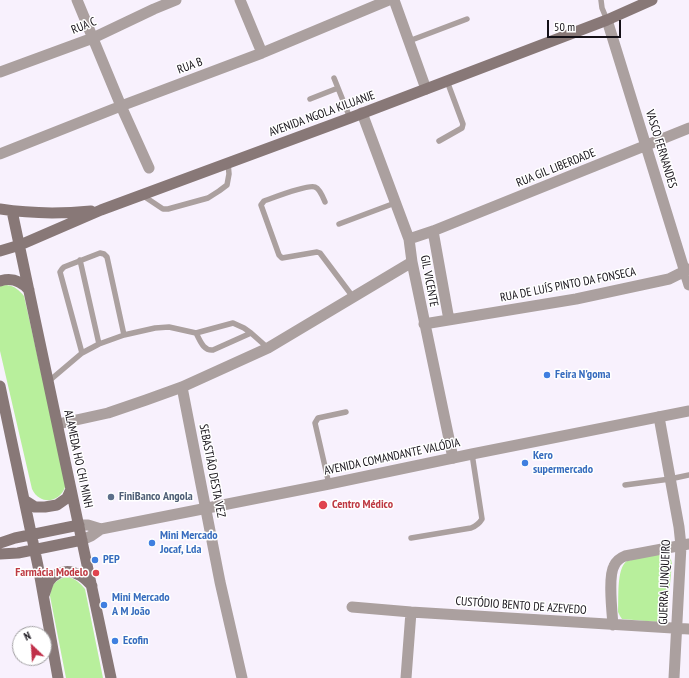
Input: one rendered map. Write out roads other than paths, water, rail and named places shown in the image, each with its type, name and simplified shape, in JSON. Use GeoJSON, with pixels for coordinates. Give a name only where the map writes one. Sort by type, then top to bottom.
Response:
{"type":"FeatureCollection","features":[{"type":"Feature","properties":{"kind":"main road","name":"AVENIDA NGOLA KILUANJE"},"geometry":{"type":"LineString","coordinates":[[0,251],[20,245],[101,210],[350,118],[607,20],[652,0]]}},
{"type":"Feature","properties":{"kind":"main road"},"geometry":{"type":"LineString","coordinates":[[0,209],[27,213],[50,214],[101,210]]}},
{"type":"Feature","properties":{"kind":"main road","name":"ALAMEDA HO CHI MINH"},"geometry":{"type":"LineString","coordinates":[[12,211],[111,678]]}},
{"type":"Feature","properties":{"kind":"main road"},"geometry":{"type":"LineString","coordinates":[[0,281],[10,279],[17,281],[24,284],[29,290]]}},
{"type":"Feature","properties":{"kind":"main road"},"geometry":{"type":"LineString","coordinates":[[0,386],[2,407],[35,550],[58,678]]}},
{"type":"Feature","properties":{"kind":"main road"},"geometry":{"type":"LineString","coordinates":[[24,500],[35,507],[57,505],[67,498],[71,489]]}},
{"type":"Feature","properties":{"kind":"main road","name":"AVENIDA COMANDANTE VALÓDIA"},"geometry":{"type":"LineString","coordinates":[[0,543],[15,538],[79,525]]}},
{"type":"Feature","properties":{"kind":"main road","name":"AVENIDA COMANDANTE VALÓDIA"},"geometry":{"type":"LineString","coordinates":[[0,554],[18,553],[82,540]]}},
{"type":"Feature","properties":{"kind":"main road"},"geometry":{"type":"LineString","coordinates":[[44,596],[50,581],[56,575],[63,572],[72,572],[80,575],[92,586]]}},
{"type":"Feature","properties":{"kind":"street"},"geometry":{"type":"LineString","coordinates":[[77,0],[149,168]]}},
{"type":"Feature","properties":{"kind":"street","name":"RUA C"},"geometry":{"type":"LineString","coordinates":[[0,72],[93,38],[154,5],[176,0]]}},
{"type":"Feature","properties":{"kind":"street"},"geometry":{"type":"LineString","coordinates":[[240,0],[262,54]]}},
{"type":"Feature","properties":{"kind":"street","name":"RUA B"},"geometry":{"type":"LineString","coordinates":[[0,154],[122,106],[262,54],[388,0]]}},
{"type":"Feature","properties":{"kind":"street"},"geometry":{"type":"LineString","coordinates":[[394,0],[426,89]]}},
{"type":"Feature","properties":{"kind":"street","name":"VASCO FERNANDES"},"geometry":{"type":"LineString","coordinates":[[607,20],[646,146],[687,270],[689,285]]}},
{"type":"Feature","properties":{"kind":"street","name":"GIL VICENTE"},"geometry":{"type":"LineString","coordinates":[[362,113],[409,239],[424,324],[453,458]]}},
{"type":"Feature","properties":{"kind":"street","name":"RUA GIL LIBERDADE"},"geometry":{"type":"LineString","coordinates":[[409,239],[433,231],[689,128]]}},
{"type":"Feature","properties":{"kind":"street"},"geometry":{"type":"LineString","coordinates":[[433,231],[449,320]]}},
{"type":"Feature","properties":{"kind":"street"},"geometry":{"type":"LineString","coordinates":[[58,424],[108,413],[182,387],[268,348],[412,262]]}},
{"type":"Feature","properties":{"kind":"street","name":"RUA DE LUÍS PINTO DA FONSECA"},"geometry":{"type":"LineString","coordinates":[[424,324],[576,299],[669,279],[687,270]]}},
{"type":"Feature","properties":{"kind":"street","name":"SEBASTIÃO DESTA VEZ"},"geometry":{"type":"LineString","coordinates":[[182,387],[220,582],[242,678]]}},
{"type":"Feature","properties":{"kind":"street","name":"AVENIDA COMANDANTE VALÓDIA"},"geometry":{"type":"LineString","coordinates":[[82,540],[101,529],[689,411]]}},
{"type":"Feature","properties":{"kind":"street","name":"GUERRA JUNQUEIRO"},"geometry":{"type":"LineString","coordinates":[[658,417],[679,527],[685,545],[674,678]]}},
{"type":"Feature","properties":{"kind":"street","name":"AVENIDA COMANDANTE VALÓDIA"},"geometry":{"type":"LineString","coordinates":[[79,525],[88,525],[101,529]]}},
{"type":"Feature","properties":{"kind":"street"},"geometry":{"type":"LineString","coordinates":[[613,625],[611,578],[612,570],[617,561],[625,556],[685,545]]}},
{"type":"Feature","properties":{"kind":"street","name":"CUSTÓDIO BENTO DE AZEVEDO"},"geometry":{"type":"LineString","coordinates":[[352,607],[689,629]]}},
{"type":"Feature","properties":{"kind":"street"},"geometry":{"type":"LineString","coordinates":[[406,678],[411,612]]}},
{"type":"Feature","properties":{"kind":"lane"},"geometry":{"type":"LineString","coordinates":[[601,0],[602,8],[607,20]]}},
{"type":"Feature","properties":{"kind":"lane"},"geometry":{"type":"LineString","coordinates":[[409,41],[467,18]]}},
{"type":"Feature","properties":{"kind":"lane"},"geometry":{"type":"LineString","coordinates":[[334,78],[350,118]]}},
{"type":"Feature","properties":{"kind":"lane"},"geometry":{"type":"LineString","coordinates":[[438,141],[462,128],[462,124],[447,81]]}},
{"type":"Feature","properties":{"kind":"lane"},"geometry":{"type":"LineString","coordinates":[[310,99],[338,88]]}},
{"type":"Feature","properties":{"kind":"lane"},"geometry":{"type":"LineString","coordinates":[[142,195],[163,209],[208,198],[227,185],[230,174],[228,163]]}},
{"type":"Feature","properties":{"kind":"lane"},"geometry":{"type":"LineString","coordinates":[[325,202],[319,190],[314,186],[310,186],[264,201],[261,205],[279,255],[282,258],[317,252],[320,253],[352,297]]}},
{"type":"Feature","properties":{"kind":"lane"},"geometry":{"type":"LineString","coordinates":[[339,224],[395,203]]}},
{"type":"Feature","properties":{"kind":"lane"},"geometry":{"type":"LineString","coordinates":[[82,353],[60,272],[64,267],[80,260],[100,253],[107,257],[124,335]]}},
{"type":"Feature","properties":{"kind":"lane"},"geometry":{"type":"LineString","coordinates":[[80,260],[99,344]]}},
{"type":"Feature","properties":{"kind":"lane"},"geometry":{"type":"LineString","coordinates":[[48,381],[82,353],[99,344],[124,335],[155,328],[170,327],[196,333],[233,323],[244,328],[268,348]]}},
{"type":"Feature","properties":{"kind":"lane"},"geometry":{"type":"LineString","coordinates":[[196,333],[203,346],[209,351],[251,333]]}},
{"type":"Feature","properties":{"kind":"lane"},"geometry":{"type":"LineString","coordinates":[[329,484],[315,422],[318,418],[346,412]]}},
{"type":"Feature","properties":{"kind":"lane"},"geometry":{"type":"LineString","coordinates":[[411,538],[471,528],[480,522],[482,519],[472,454]]}},
{"type":"Feature","properties":{"kind":"lane"},"geometry":{"type":"LineString","coordinates":[[626,485],[689,475]]}},
{"type":"Feature","properties":{"kind":"place","name":"Feira N'goma"},"geometry":{"type":"Point","coordinates":[547,375]}},
{"type":"Feature","properties":{"kind":"place","name":"Kero supermercado"},"geometry":{"type":"Point","coordinates":[525,463]}},
{"type":"Feature","properties":{"kind":"place","name":"FiniBanco Angola"},"geometry":{"type":"Point","coordinates":[111,497]}},
{"type":"Feature","properties":{"kind":"place","name":"Centro Médico"},"geometry":{"type":"Point","coordinates":[323,505]}},
{"type":"Feature","properties":{"kind":"place","name":"Mini Mercado Jocaf, Lda"},"geometry":{"type":"Point","coordinates":[152,543]}},
{"type":"Feature","properties":{"kind":"place","name":"PEP"},"geometry":{"type":"Point","coordinates":[95,560]}},
{"type":"Feature","properties":{"kind":"place","name":"Farmácia Modelo"},"geometry":{"type":"Point","coordinates":[96,573]}},
{"type":"Feature","properties":{"kind":"place","name":"Mini Mercado A M João"},"geometry":{"type":"Point","coordinates":[104,605]}},
{"type":"Feature","properties":{"kind":"place","name":"Ecofin"},"geometry":{"type":"Point","coordinates":[115,641]}}]}
